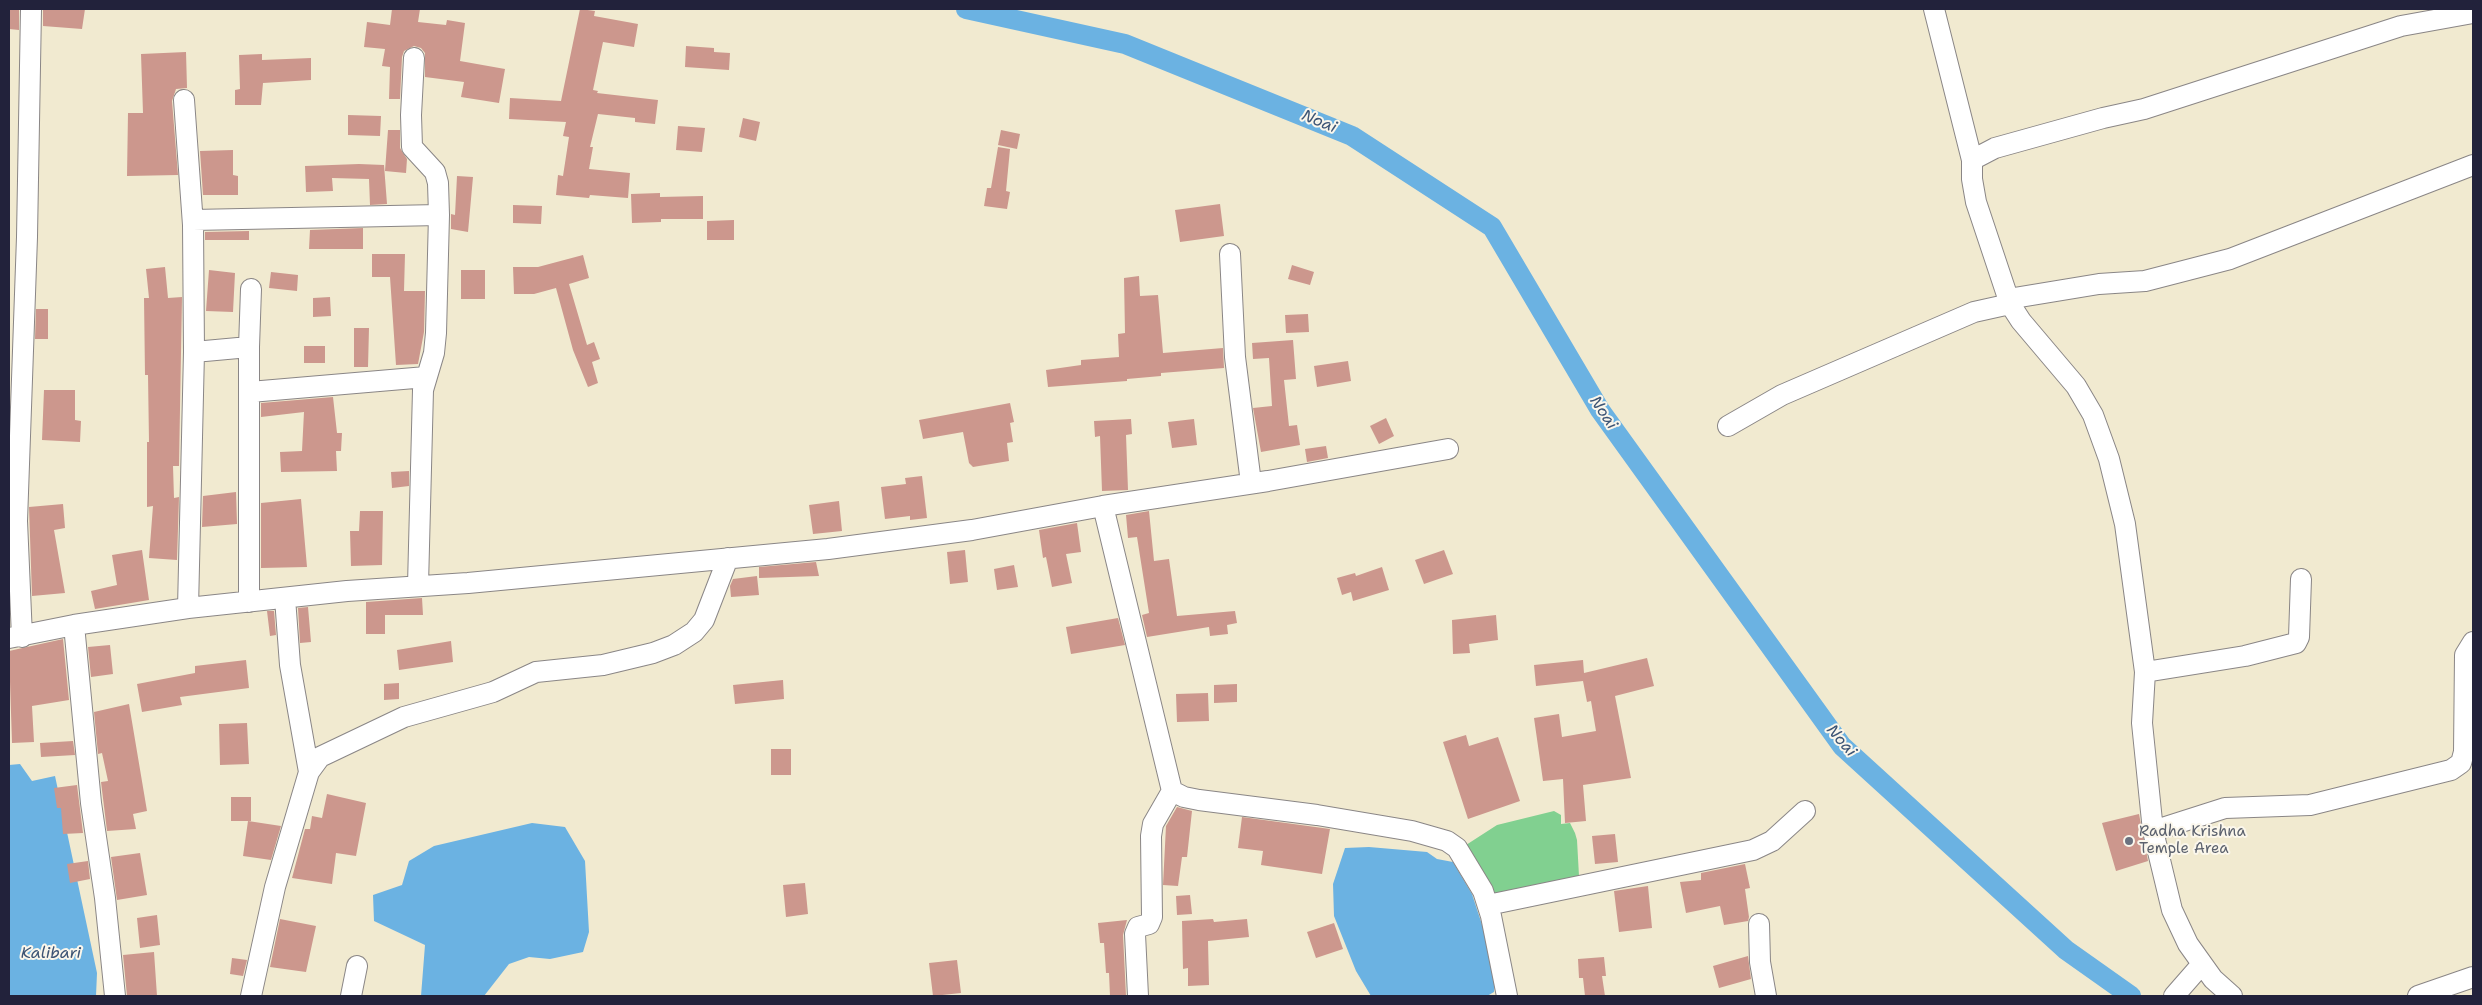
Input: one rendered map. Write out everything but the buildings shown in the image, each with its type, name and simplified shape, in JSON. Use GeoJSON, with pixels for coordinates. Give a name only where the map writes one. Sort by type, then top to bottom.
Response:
{"type":"FeatureCollection","features":[{"type":"Feature","properties":{"kind":"street"},"geometry":{"type":"LineString","coordinates":[[32,9],[27,237],[17,520],[16,638],[74,625],[188,608],[418,585],[828,549],[972,530],[1103,506],[1448,449]]}},
{"type":"Feature","properties":{"kind":"street"},"geometry":{"type":"LineString","coordinates":[[1934,9],[1972,160],[1972,178],[1976,202],[2009,302],[2021,321],[2076,386],[2097,424],[2109,459],[2125,524],[2144,672],[2142,723],[2153,831],[2172,910],[2188,944],[2213,979],[2232,996]]}},
{"type":"Feature","properties":{"kind":"street"},"geometry":{"type":"LineString","coordinates":[[1972,160],[1995,148],[2102,118],[2144,109],[2400,26],[2473,13]]}},
{"type":"Feature","properties":{"kind":"street"},"geometry":{"type":"LineString","coordinates":[[414,58],[411,115],[412,147],[435,172],[438,183],[439,215],[436,333],[434,353],[423,390],[418,585]]}},
{"type":"Feature","properties":{"kind":"street"},"geometry":{"type":"LineString","coordinates":[[184,100],[193,220],[194,352],[188,608]]}},
{"type":"Feature","properties":{"kind":"street"},"geometry":{"type":"LineString","coordinates":[[1728,426],[1782,395],[1974,312],[2009,302],[2099,284],[2145,281],[2230,259],[2473,165]]}},
{"type":"Feature","properties":{"kind":"street"},"geometry":{"type":"LineString","coordinates":[[193,220],[439,215]]}},
{"type":"Feature","properties":{"kind":"street"},"geometry":{"type":"LineString","coordinates":[[1230,254],[1235,357],[1251,482]]}},
{"type":"Feature","properties":{"kind":"street"},"geometry":{"type":"LineString","coordinates":[[249,602],[249,347],[251,289]]}},
{"type":"Feature","properties":{"kind":"street"},"geometry":{"type":"LineString","coordinates":[[194,352],[249,347]]}},
{"type":"Feature","properties":{"kind":"street"},"geometry":{"type":"LineString","coordinates":[[250,392],[426,377]]}},
{"type":"Feature","properties":{"kind":"street"},"geometry":{"type":"LineString","coordinates":[[1103,506],[1172,791],[1153,824],[1151,836],[1152,917],[1149,924],[1138,927],[1135,934],[1138,996]]}},
{"type":"Feature","properties":{"kind":"street"},"geometry":{"type":"LineString","coordinates":[[251,996],[275,886],[309,772],[320,757],[331,750],[404,718],[493,692],[536,672],[603,665],[653,653],[674,645],[694,632],[704,620],[728,558]]}},
{"type":"Feature","properties":{"kind":"street"},"geometry":{"type":"LineString","coordinates":[[2144,672],[2245,656],[2293,644],[2299,637],[2301,579]]}},
{"type":"Feature","properties":{"kind":"street"},"geometry":{"type":"LineString","coordinates":[[285,598],[291,675],[309,772]]}},
{"type":"Feature","properties":{"kind":"street"},"geometry":{"type":"LineString","coordinates":[[74,625],[91,803],[105,898],[115,996]]}},
{"type":"Feature","properties":{"kind":"street"},"geometry":{"type":"LineString","coordinates":[[2153,831],[2225,808],[2310,805],[2451,770],[2461,763],[2464,752],[2465,655],[2473,642]]}},
{"type":"Feature","properties":{"kind":"street"},"geometry":{"type":"LineString","coordinates":[[1172,791],[1184,797],[1199,800],[1317,815],[1435,836],[1457,848],[1475,874],[1488,905],[1507,996]]}},
{"type":"Feature","properties":{"kind":"street"},"geometry":{"type":"LineString","coordinates":[[1488,905],[1753,850],[1772,841],[1805,811]]}},
{"type":"Feature","properties":{"kind":"street"},"geometry":{"type":"LineString","coordinates":[[1759,924],[1760,962],[1766,996]]}},
{"type":"Feature","properties":{"kind":"street"},"geometry":{"type":"LineString","coordinates":[[2178,992],[2202,964]]}},
{"type":"Feature","properties":{"kind":"street"},"geometry":{"type":"LineString","coordinates":[[351,996],[357,966]]}},
{"type":"Feature","properties":{"kind":"street"},"geometry":{"type":"LineString","coordinates":[[2418,996],[2473,978]]}},
{"type":"Feature","properties":{"kind":"green space"},"geometry":{"type":"Polygon","coordinates":[[[1554,811],[1561,815],[1561,824],[1570,823],[1575,833],[1579,876],[1491,896],[1466,845],[1497,825],[1554,811]]]}},
{"type":"Feature","properties":{"kind":"water","name":"Kalibari"},"geometry":{"type":"Polygon","coordinates":[[[20,764],[32,781],[55,776],[97,973],[96,996],[9,996],[9,765],[20,764]]]}},
{"type":"Feature","properties":{"kind":"water"},"geometry":{"type":"Polygon","coordinates":[[[532,823],[565,827],[585,861],[589,932],[583,952],[550,959],[529,957],[509,964],[484,996],[421,996],[425,945],[374,921],[373,895],[402,885],[409,861],[434,846],[532,823]]]}},
{"type":"Feature","properties":{"kind":"water"},"geometry":{"type":"Polygon","coordinates":[[[1369,847],[1427,852],[1437,859],[1453,862],[1472,894],[1486,937],[1495,984],[1494,992],[1487,996],[1371,996],[1356,971],[1334,916],[1333,884],[1345,848],[1369,847]]]}},
{"type":"Feature","properties":{"kind":"waterway","name":"Noai"},"geometry":{"type":"LineString","coordinates":[[966,9],[1125,44],[1352,136],[1492,227],[1600,410],[1842,746],[2066,950],[2131,996]]}},
{"type":"Feature","properties":{"kind":"place","name":"Radha Krishna Temple Area"},"geometry":{"type":"Point","coordinates":[2129,841]}}]}
